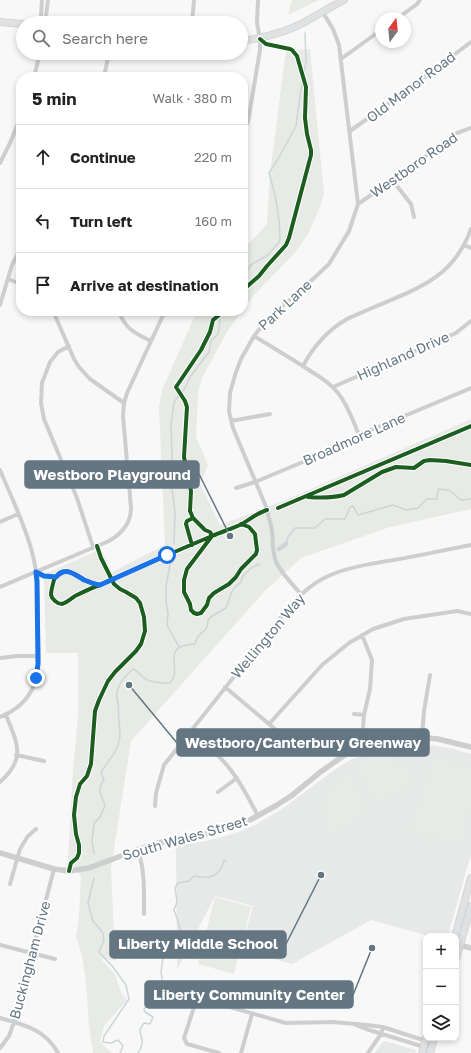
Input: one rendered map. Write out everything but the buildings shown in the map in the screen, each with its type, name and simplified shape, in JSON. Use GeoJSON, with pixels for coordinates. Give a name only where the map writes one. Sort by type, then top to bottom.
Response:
{"type":"FeatureCollection","features":[{"type":"Feature","properties":{"kind":"main road"},"geometry":{"type":"LineString","coordinates":[[248,40],[260,39],[284,31],[303,23],[344,0]]}},
{"type":"Feature","properties":{"kind":"main road"},"geometry":{"type":"LineString","coordinates":[[0,22],[16,23]]}},
{"type":"Feature","properties":{"kind":"main road"},"geometry":{"type":"LineString","coordinates":[[456,933],[471,878]]}},
{"type":"Feature","properties":{"kind":"main road"},"geometry":{"type":"LineString","coordinates":[[459,939],[471,906]]}},
{"type":"Feature","properties":{"kind":"street"},"geometry":{"type":"LineString","coordinates":[[41,16],[42,0]]}},
{"type":"Feature","properties":{"kind":"street"},"geometry":{"type":"LineString","coordinates":[[46,16],[48,0]]}},
{"type":"Feature","properties":{"kind":"street"},"geometry":{"type":"LineString","coordinates":[[193,16],[194,0]]}},
{"type":"Feature","properties":{"kind":"street"},"geometry":{"type":"LineString","coordinates":[[248,122],[260,50],[260,39],[257,23],[258,0]]}},
{"type":"Feature","properties":{"kind":"street"},"geometry":{"type":"LineString","coordinates":[[406,12],[420,0]]}},
{"type":"Feature","properties":{"kind":"street","name":"Park Lane"},"geometry":{"type":"LineString","coordinates":[[301,594],[282,572],[276,562],[272,546],[271,523],[267,509],[231,421],[229,400],[241,359],[254,336],[265,322],[329,264],[349,231],[358,204],[341,59],[337,38],[322,11]]}},
{"type":"Feature","properties":{"kind":"street"},"geometry":{"type":"LineString","coordinates":[[341,59],[375,34]]}},
{"type":"Feature","properties":{"kind":"street","name":"Old Manor Road"},"geometry":{"type":"LineString","coordinates":[[350,131],[471,42]]}},
{"type":"Feature","properties":{"kind":"street"},"geometry":{"type":"LineString","coordinates":[[35,72],[38,60]]}},
{"type":"Feature","properties":{"kind":"street"},"geometry":{"type":"LineString","coordinates":[[105,72],[108,60]]}},
{"type":"Feature","properties":{"kind":"street"},"geometry":{"type":"LineString","coordinates":[[0,162],[16,128]]}},
{"type":"Feature","properties":{"kind":"street","name":"Westboro Road"},"geometry":{"type":"LineString","coordinates":[[358,204],[393,181],[457,133],[471,128]]}},
{"type":"Feature","properties":{"kind":"street"},"geometry":{"type":"LineString","coordinates":[[393,181],[411,204],[414,217]]}},
{"type":"Feature","properties":{"kind":"street"},"geometry":{"type":"LineString","coordinates":[[303,366],[319,342],[336,326],[353,316],[425,284],[439,275],[458,255],[471,229]]}},
{"type":"Feature","properties":{"kind":"street"},"geometry":{"type":"LineString","coordinates":[[464,245],[471,248]]}},
{"type":"Feature","properties":{"kind":"street"},"geometry":{"type":"LineString","coordinates":[[0,305],[12,265],[16,257]]}},
{"type":"Feature","properties":{"kind":"street"},"geometry":{"type":"LineString","coordinates":[[8,278],[16,282]]}},
{"type":"Feature","properties":{"kind":"street"},"geometry":{"type":"LineString","coordinates":[[55,316],[74,359],[85,374],[124,403]]}},
{"type":"Feature","properties":{"kind":"street"},"geometry":{"type":"LineString","coordinates":[[120,316],[128,328],[151,341]]}},
{"type":"Feature","properties":{"kind":"street"},"geometry":{"type":"LineString","coordinates":[[0,587],[109,541],[127,524],[131,514],[123,416],[124,403],[127,393],[163,316]]}},
{"type":"Feature","properties":{"kind":"street","name":"Highland Drive"},"geometry":{"type":"LineString","coordinates":[[333,387],[456,333],[471,321]]}},
{"type":"Feature","properties":{"kind":"street"},"geometry":{"type":"LineString","coordinates":[[254,336],[303,366],[333,387],[343,400],[359,435]]}},
{"type":"Feature","properties":{"kind":"street"},"geometry":{"type":"LineString","coordinates":[[69,346],[58,352],[50,362],[42,383],[41,403],[44,419],[77,498],[94,547]]}},
{"type":"Feature","properties":{"kind":"street","name":"Broadmore Lane"},"geometry":{"type":"LineString","coordinates":[[236,488],[255,482],[322,454],[359,435],[471,388]]}},
{"type":"Feature","properties":{"kind":"street"},"geometry":{"type":"LineString","coordinates":[[231,421],[270,414]]}},
{"type":"Feature","properties":{"kind":"street"},"geometry":{"type":"LineString","coordinates":[[0,470],[32,550],[37,581],[38,656],[38,671],[31,691],[22,704],[13,711],[0,717]]}},
{"type":"Feature","properties":{"kind":"street"},"geometry":{"type":"LineString","coordinates":[[0,522],[18,514]]}},
{"type":"Feature","properties":{"kind":"street","name":"Wellington Way"},"geometry":{"type":"LineString","coordinates":[[155,806],[156,793],[164,765],[290,606],[310,586],[334,573],[343,570],[471,545]]}},
{"type":"Feature","properties":{"kind":"street"},"geometry":{"type":"LineString","coordinates":[[269,724],[322,665],[349,643],[373,629],[404,619],[457,611],[471,614]]}},
{"type":"Feature","properties":{"kind":"street"},"geometry":{"type":"LineString","coordinates":[[362,636],[372,660],[370,689],[364,715],[363,728],[367,745]]}},
{"type":"Feature","properties":{"kind":"street"},"geometry":{"type":"LineString","coordinates":[[0,658],[38,656]]}},
{"type":"Feature","properties":{"kind":"street"},"geometry":{"type":"LineString","coordinates":[[422,737],[424,711],[430,675]]}},
{"type":"Feature","properties":{"kind":"street"},"geometry":{"type":"LineString","coordinates":[[225,687],[287,739],[296,743]]}},
{"type":"Feature","properties":{"kind":"street"},"geometry":{"type":"LineString","coordinates":[[354,714],[364,715]]}},
{"type":"Feature","properties":{"kind":"street"},"geometry":{"type":"LineString","coordinates":[[0,782],[8,775],[14,765],[17,747],[16,737],[6,715]]}},
{"type":"Feature","properties":{"kind":"street"},"geometry":{"type":"LineString","coordinates":[[189,734],[214,752],[228,766],[237,778],[258,816]]}},
{"type":"Feature","properties":{"kind":"street","name":"South Wales Street"},"geometry":{"type":"LineString","coordinates":[[0,853],[54,869],[69,871],[89,868],[138,850],[174,839],[224,830],[250,820],[291,796],[319,773],[346,754],[367,745],[393,738],[422,737],[438,739],[471,747]]}},
{"type":"Feature","properties":{"kind":"street"},"geometry":{"type":"LineString","coordinates":[[16,755],[44,761]]}},
{"type":"Feature","properties":{"kind":"street"},"geometry":{"type":"LineString","coordinates":[[218,792],[237,778]]}},
{"type":"Feature","properties":{"kind":"street"},"geometry":{"type":"LineString","coordinates":[[10,884],[20,849],[28,836],[36,830]]}},
{"type":"Feature","properties":{"kind":"street"},"geometry":{"type":"LineString","coordinates":[[138,850],[142,861],[144,874],[144,914]]}},
{"type":"Feature","properties":{"kind":"street","name":"Buckingham Drive"},"geometry":{"type":"LineString","coordinates":[[0,1048],[9,1036],[14,1022],[54,869]]}},
{"type":"Feature","properties":{"kind":"street"},"geometry":{"type":"LineString","coordinates":[[0,945],[55,959]]}},
{"type":"Feature","properties":{"kind":"street"},"geometry":{"type":"LineString","coordinates":[[459,945],[471,948]]}},
{"type":"Feature","properties":{"kind":"street"},"geometry":{"type":"LineString","coordinates":[[219,1053],[187,1044],[184,1038],[196,1001],[201,999],[286,1023],[333,1022],[383,1027],[427,1046]]}},
{"type":"Feature","properties":{"kind":"street"},"geometry":{"type":"LineString","coordinates":[[241,1053],[252,1014]]}},
{"type":"Feature","properties":{"kind":"street"},"geometry":{"type":"LineString","coordinates":[[0,1018],[27,1026],[41,1033],[58,1053]]}},
{"type":"Feature","properties":{"kind":"street"},"geometry":{"type":"LineString","coordinates":[[354,1024],[381,1034],[427,1046]]}},
{"type":"Feature","properties":{"kind":"street"},"geometry":{"type":"LineString","coordinates":[[368,1053],[381,1034],[383,1027]]}},
{"type":"Feature","properties":{"kind":"shaded area"},"geometry":{"type":"Polygon","coordinates":[[[292,0],[319,0],[288,15],[292,0]]]}},
{"type":"Feature","properties":{"kind":"shaded area"},"geometry":{"type":"Polygon","coordinates":[[[310,49],[324,194],[308,234],[294,254],[248,303],[248,245],[267,224],[270,174],[286,50],[310,49]]]}},
{"type":"Feature","properties":{"kind":"shaded area"},"geometry":{"type":"Polygon","coordinates":[[[195,316],[238,316],[227,332],[202,378],[198,393],[196,437],[208,465],[200,484],[220,525],[288,499],[471,419],[471,509],[390,527],[301,558],[265,591],[131,741],[111,868],[115,960],[101,959],[115,974],[121,992],[127,1000],[104,1026],[100,1042],[112,1053],[93,1053],[89,1026],[86,982],[82,955],[76,937],[79,916],[81,876],[68,859],[73,770],[78,717],[78,653],[46,653],[44,578],[45,574],[101,549],[112,572],[165,545],[159,406],[162,390],[195,316]]]}},
{"type":"Feature","properties":{"kind":"shaded area"},"geometry":{"type":"Polygon","coordinates":[[[418,744],[430,745],[450,748],[471,754],[471,854],[449,933],[423,933],[423,934],[371,920],[292,964],[241,950],[253,906],[215,896],[177,970],[176,845],[219,838],[255,825],[285,807],[350,760],[381,749],[418,744]]]}},
{"type":"Feature","properties":{"kind":"shaded area"},"geometry":{"type":"Polygon","coordinates":[[[432,756],[471,767],[471,806],[462,842],[459,844],[411,831],[432,756]]]}},
{"type":"Feature","properties":{"kind":"shaded area"},"geometry":{"type":"Polygon","coordinates":[[[374,757],[393,760],[398,763],[407,771],[414,782],[379,802],[373,800],[354,765],[374,757]]]}},
{"type":"Feature","properties":{"kind":"shaded area"},"geometry":{"type":"Polygon","coordinates":[[[349,774],[368,808],[366,814],[330,833],[324,815],[325,799],[334,785],[340,779],[349,774]]]}},
{"type":"Feature","properties":{"kind":"shaded area"},"geometry":{"type":"Polygon","coordinates":[[[215,897],[251,907],[234,974],[198,964],[215,897]]]}},
{"type":"Feature","properties":{"kind":"shaded area"},"geometry":{"type":"Polygon","coordinates":[[[384,1041],[416,1050],[415,1053],[374,1053],[384,1041]]]}},
{"type":"Feature","properties":{"kind":"waterway"},"geometry":{"type":"LineString","coordinates":[[248,269],[252,264],[268,255],[280,241],[277,207],[269,173],[296,126],[306,62],[305,33]]}},
{"type":"Feature","properties":{"kind":"waterway"},"geometry":{"type":"LineString","coordinates":[[174,544],[175,513],[171,480],[171,426],[174,402],[185,388],[190,377],[209,352],[211,341],[218,334],[220,322],[219,316]]}},
{"type":"Feature","properties":{"kind":"waterway"},"geometry":{"type":"LineString","coordinates":[[286,544],[288,537],[295,528],[315,528],[325,519],[345,519],[350,507],[353,506],[358,515],[393,505],[406,510],[418,508],[427,499],[437,499],[438,489],[449,490],[461,500],[471,499]]}},
{"type":"Feature","properties":{"kind":"waterway"},"geometry":{"type":"LineString","coordinates":[[279,549],[286,544]]}},
{"type":"Feature","properties":{"kind":"waterway"},"geometry":{"type":"LineString","coordinates":[[171,560],[166,586],[168,613],[167,625],[179,647]]}},
{"type":"Feature","properties":{"kind":"waterway"},"geometry":{"type":"LineString","coordinates":[[94,854],[92,841],[94,823],[100,817],[105,806],[100,793],[100,786],[104,780],[101,773],[114,754],[118,746],[120,736],[117,699],[119,685],[133,669],[152,682],[170,683],[174,677],[174,659],[177,649],[195,644],[206,628],[208,620],[226,608],[234,588],[241,582],[243,576],[251,568],[259,564]]}},
{"type":"Feature","properties":{"kind":"waterway"},"geometry":{"type":"LineString","coordinates":[[138,1053],[142,1044],[140,1029],[144,1023],[150,1024],[153,1017],[145,1012],[144,1009],[147,1003],[148,990],[152,987],[163,985],[161,972],[163,958],[175,954],[180,947],[181,936],[174,910],[177,902],[175,888],[178,883],[189,881],[194,876],[208,877],[216,874],[226,860]]}},
{"type":"Feature","properties":{"kind":"waterway"},"geometry":{"type":"LineString","coordinates":[[94,878],[88,903],[93,921],[103,933],[104,940],[99,952],[113,967],[126,985],[129,999],[104,1036],[103,1042],[111,1043],[118,1040],[123,1046],[120,1053]]}},
{"type":"Feature","properties":{"kind":"cycle path"},"geometry":{"type":"LineString","coordinates":[[248,286],[259,276],[286,245],[311,155],[305,118],[306,87],[297,56],[290,49],[266,44],[260,39]]}},
{"type":"Feature","properties":{"kind":"cycle path"},"geometry":{"type":"LineString","coordinates":[[192,545],[186,524],[187,521],[193,518],[190,511],[191,491],[184,457],[187,407],[176,387],[201,350],[210,332],[213,320],[218,316]]}},
{"type":"Feature","properties":{"kind":"cycle path"},"geometry":{"type":"LineString","coordinates":[[278,508],[471,426]]}},
{"type":"Feature","properties":{"kind":"cycle path"},"geometry":{"type":"LineString","coordinates":[[308,497],[326,498],[344,495],[382,472],[396,467],[414,468],[424,461],[446,461],[471,465]]}},
{"type":"Feature","properties":{"kind":"cycle path"},"geometry":{"type":"LineString","coordinates":[[99,585],[65,571],[57,575],[54,580],[51,595],[54,600],[62,604],[87,590],[100,585],[184,548],[240,525],[267,510]]}},
{"type":"Feature","properties":{"kind":"cycle path"},"geometry":{"type":"LineString","coordinates":[[193,518],[205,530],[210,532],[212,536],[187,569],[184,580],[184,592],[190,604],[191,610],[197,614],[201,613],[207,605],[209,598],[214,593],[229,584],[256,554],[255,534],[249,527],[241,524]]}},
{"type":"Feature","properties":{"kind":"cycle path"},"geometry":{"type":"LineString","coordinates":[[69,871],[71,863],[77,858],[79,853],[74,815],[76,797],[80,784],[87,776],[91,764],[95,711],[108,681],[136,651],[141,644],[145,631],[144,617],[140,603],[136,598],[114,584],[101,558],[97,546]]}},
{"type":"Feature","properties":{"kind":"place","name":"Westboro Playground"},"geometry":{"type":"Point","coordinates":[230,536]}},
{"type":"Feature","properties":{"kind":"place","name":"Westboro/Canterbury Greenway"},"geometry":{"type":"Point","coordinates":[129,685]}},
{"type":"Feature","properties":{"kind":"place","name":"Liberty Middle School"},"geometry":{"type":"Point","coordinates":[321,875]}},
{"type":"Feature","properties":{"kind":"place","name":"Liberty Community Center"},"geometry":{"type":"Point","coordinates":[372,948]}},
{"type":"Feature","properties":{"kind":"route"},"geometry":{"type":"LineString","coordinates":[[36,678],[38,664],[36,572],[44,576],[56,577],[63,572],[70,571],[90,582],[100,585],[167,555]]}}]}
